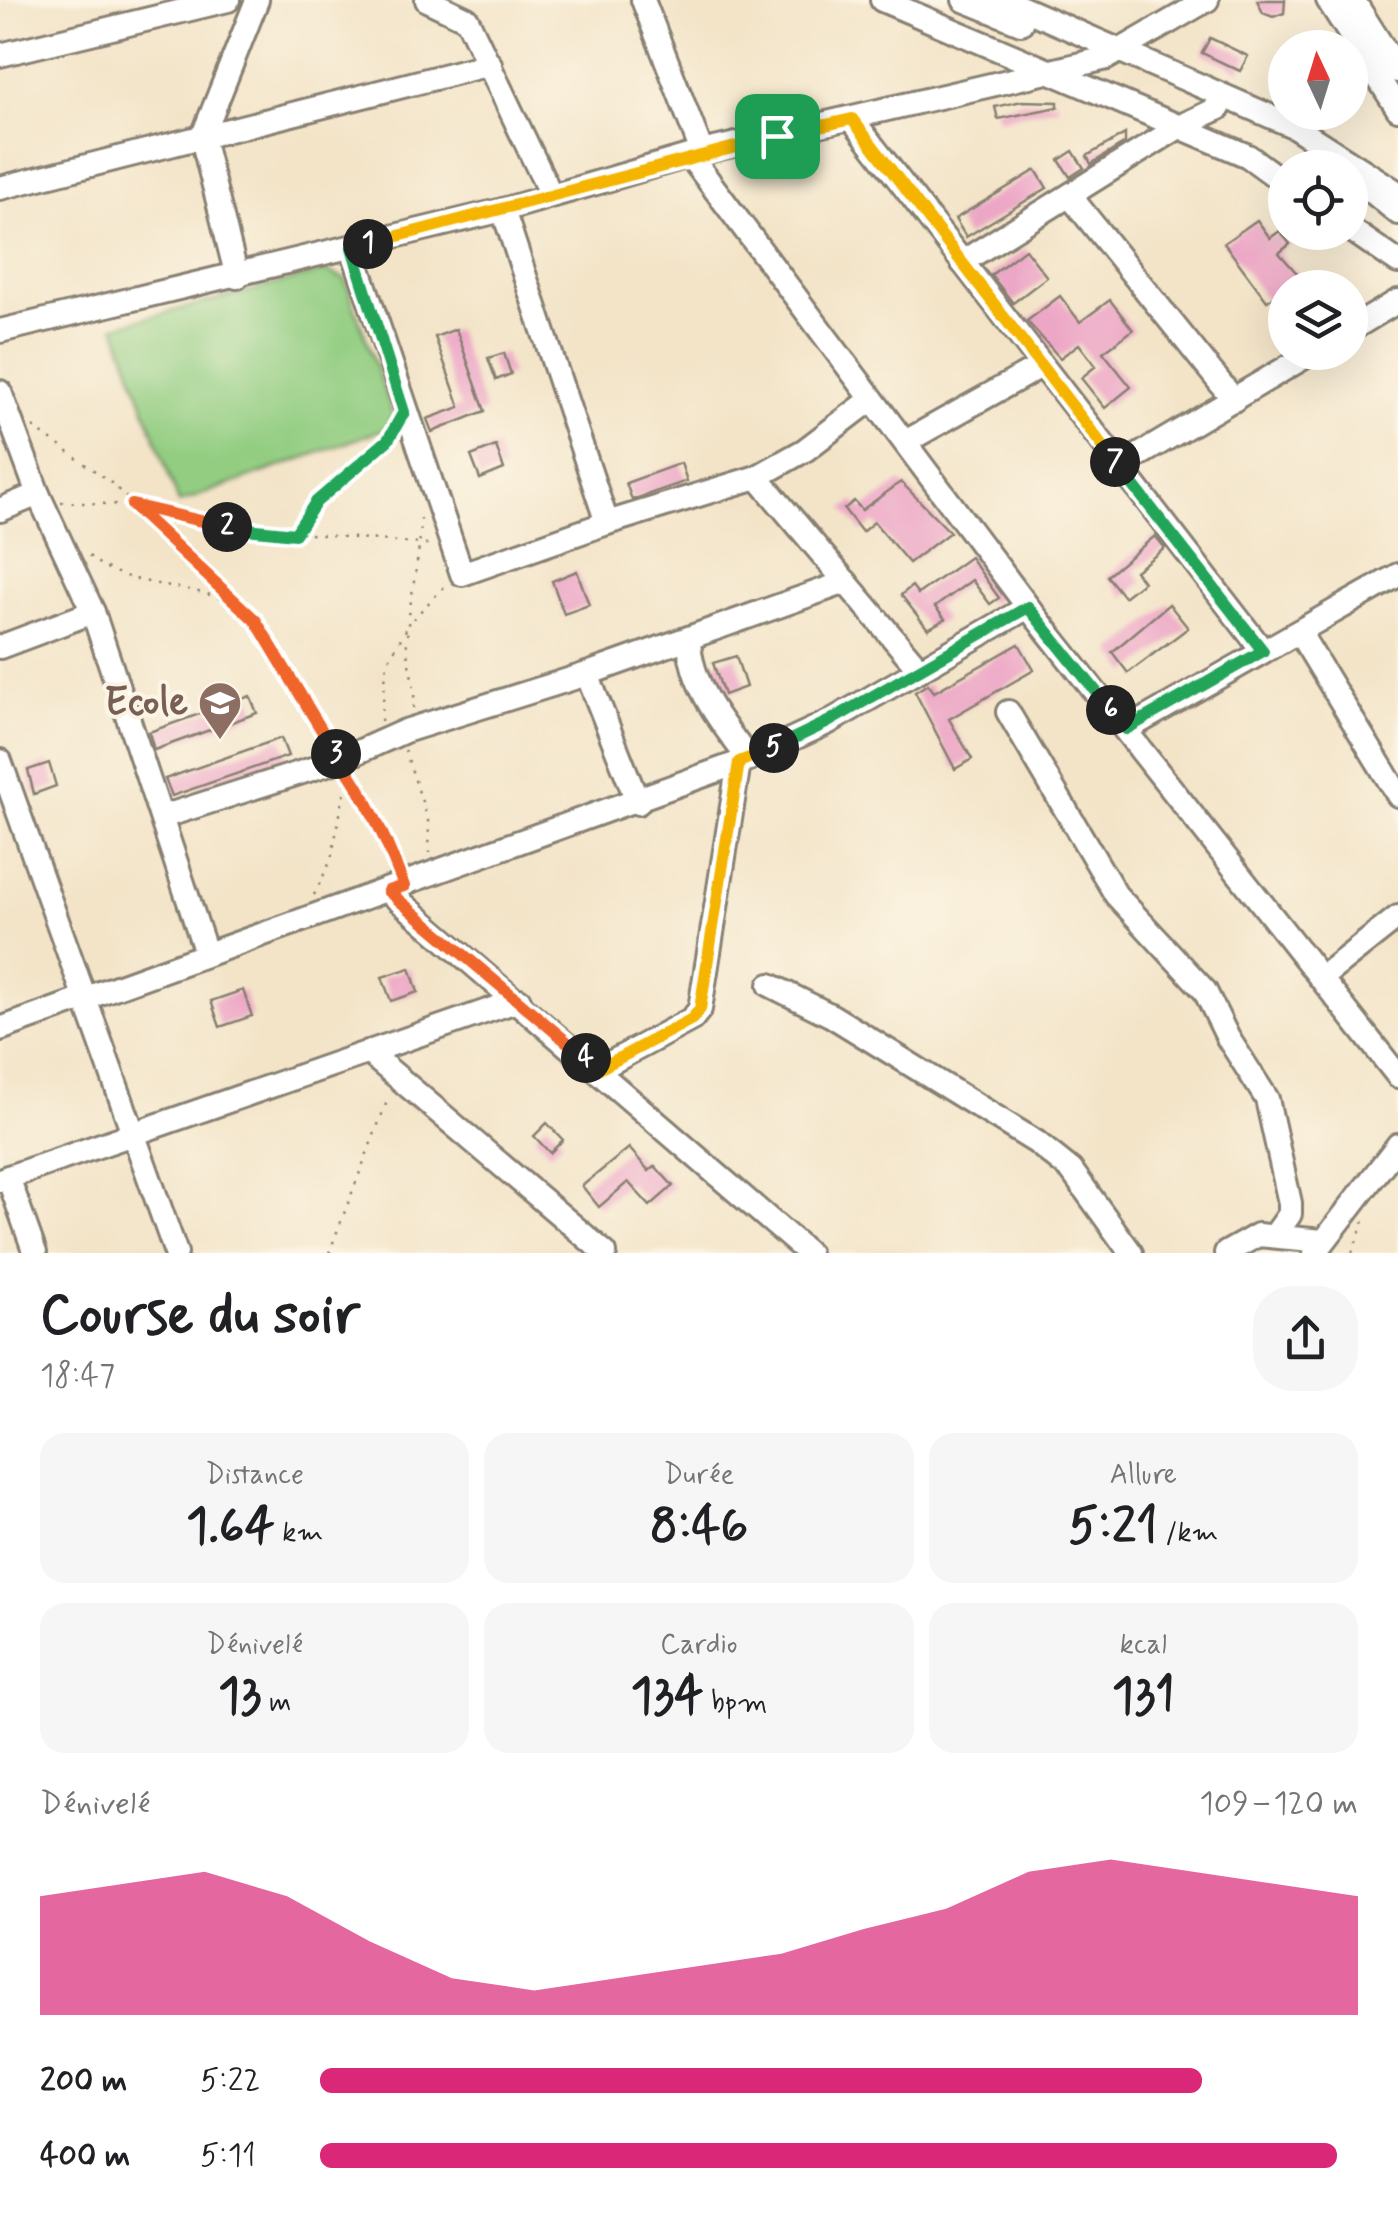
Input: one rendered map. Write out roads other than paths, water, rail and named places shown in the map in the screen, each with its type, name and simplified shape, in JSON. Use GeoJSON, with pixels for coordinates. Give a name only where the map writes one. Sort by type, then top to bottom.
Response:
{"type":"FeatureCollection","features":[{"type":"Feature","properties":{"kind":"street"},"geometry":{"type":"LineString","coordinates":[[0,55],[228,0]]}},
{"type":"Feature","properties":{"kind":"street"},"geometry":{"type":"LineString","coordinates":[[237,277],[202,138],[257,0]]}},
{"type":"Feature","properties":{"kind":"street"},"geometry":{"type":"LineString","coordinates":[[427,0],[466,18],[551,194]]}},
{"type":"Feature","properties":{"kind":"street"},"geometry":{"type":"LineString","coordinates":[[643,0],[696,154],[872,400],[907,441],[1028,607],[1398,1076]]}},
{"type":"Feature","properties":{"kind":"street"},"geometry":{"type":"LineString","coordinates":[[882,0],[1248,156],[1268,171]]}},
{"type":"Feature","properties":{"kind":"street"},"geometry":{"type":"LineString","coordinates":[[964,0],[1116,54],[1295,127],[1398,193]]}},
{"type":"Feature","properties":{"kind":"street"},"geometry":{"type":"LineString","coordinates":[[1004,0],[1302,150]]}},
{"type":"Feature","properties":{"kind":"street"},"geometry":{"type":"LineString","coordinates":[[0,331],[237,277],[503,210],[696,154],[1116,54],[1206,0]]}},
{"type":"Feature","properties":{"kind":"street"},"geometry":{"type":"LineString","coordinates":[[1328,0],[1398,108]]}},
{"type":"Feature","properties":{"kind":"street"},"geometry":{"type":"LineString","coordinates":[[1354,0],[1398,72]]}},
{"type":"Feature","properties":{"kind":"street"},"geometry":{"type":"LineString","coordinates":[[0,188],[490,64]]}},
{"type":"Feature","properties":{"kind":"street"},"geometry":{"type":"LineString","coordinates":[[962,262],[1179,127],[1219,108]]}},
{"type":"Feature","properties":{"kind":"street"},"geometry":{"type":"LineString","coordinates":[[852,119],[1263,651]]}},
{"type":"Feature","properties":{"kind":"street"},"geometry":{"type":"LineString","coordinates":[[1368,189],[1398,213]]}},
{"type":"Feature","properties":{"kind":"street"},"geometry":{"type":"LineString","coordinates":[[1070,196],[1234,400]]}},
{"type":"Feature","properties":{"kind":"street"},"geometry":{"type":"LineString","coordinates":[[503,210],[607,523]]}},
{"type":"Feature","properties":{"kind":"street"},"geometry":{"type":"LineString","coordinates":[[1368,241],[1398,262]]}},
{"type":"Feature","properties":{"kind":"street"},"geometry":{"type":"LineString","coordinates":[[352,248],[404,412],[463,574],[607,523],[757,477],[805,450],[872,400]]}},
{"type":"Feature","properties":{"kind":"street"},"geometry":{"type":"LineString","coordinates":[[1368,320],[1398,302]]}},
{"type":"Feature","properties":{"kind":"street"},"geometry":{"type":"LineString","coordinates":[[907,441],[1042,366]]}},
{"type":"Feature","properties":{"kind":"street"},"geometry":{"type":"LineString","coordinates":[[1120,467],[1283,370]]}},
{"type":"Feature","properties":{"kind":"street"},"geometry":{"type":"LineString","coordinates":[[3,401],[41,498],[93,612],[206,954]]}},
{"type":"Feature","properties":{"kind":"street"},"geometry":{"type":"LineString","coordinates":[[757,477],[920,670]]}},
{"type":"Feature","properties":{"kind":"street"},"geometry":{"type":"LineString","coordinates":[[0,510],[41,498]]}},
{"type":"Feature","properties":{"kind":"street"},"geometry":{"type":"LineString","coordinates":[[1126,729],[1398,574]]}},
{"type":"Feature","properties":{"kind":"street"},"geometry":{"type":"LineString","coordinates":[[162,817],[340,760],[405,731],[588,674],[846,582]]}},
{"type":"Feature","properties":{"kind":"street"},"geometry":{"type":"LineString","coordinates":[[0,1029],[638,803],[744,761],[828,722],[1028,607]]}},
{"type":"Feature","properties":{"kind":"street"},"geometry":{"type":"LineString","coordinates":[[0,648],[93,612]]}},
{"type":"Feature","properties":{"kind":"street"},"geometry":{"type":"LineString","coordinates":[[1299,632],[1398,795]]}},
{"type":"Feature","properties":{"kind":"street"},"geometry":{"type":"LineString","coordinates":[[599,1069],[692,1019],[700,1009],[744,761],[697,679],[690,662],[689,639]]}},
{"type":"Feature","properties":{"kind":"street"},"geometry":{"type":"LineString","coordinates":[[588,674],[638,803]]}},
{"type":"Feature","properties":{"kind":"street"},"geometry":{"type":"LineString","coordinates":[[1008,712],[1116,895],[1205,991],[1228,1038],[1266,1099],[1290,1203],[1290,1214],[1275,1235]]}},
{"type":"Feature","properties":{"kind":"street"},"geometry":{"type":"LineString","coordinates":[[0,762],[176,1253]]}},
{"type":"Feature","properties":{"kind":"street"},"geometry":{"type":"LineString","coordinates":[[396,888],[808,1253]]}},
{"type":"Feature","properties":{"kind":"street"},"geometry":{"type":"LineString","coordinates":[[1322,978],[1398,917]]}},
{"type":"Feature","properties":{"kind":"street"},"geometry":{"type":"LineString","coordinates":[[770,985],[832,1016],[1036,1142],[1071,1170],[1131,1253]]}},
{"type":"Feature","properties":{"kind":"street"},"geometry":{"type":"LineString","coordinates":[[35,1253],[4,1178],[520,1000]]}},
{"type":"Feature","properties":{"kind":"street"},"geometry":{"type":"LineString","coordinates":[[368,1052],[606,1253]]}},
{"type":"Feature","properties":{"kind":"street"},"geometry":{"type":"LineString","coordinates":[[1226,1253],[1258,1236],[1275,1235],[1319,1247],[1398,1145]]}},
{"type":"Feature","properties":{"kind":"place","name":"Ecole"},"geometry":{"type":"Point","coordinates":[220,741]}}]}
